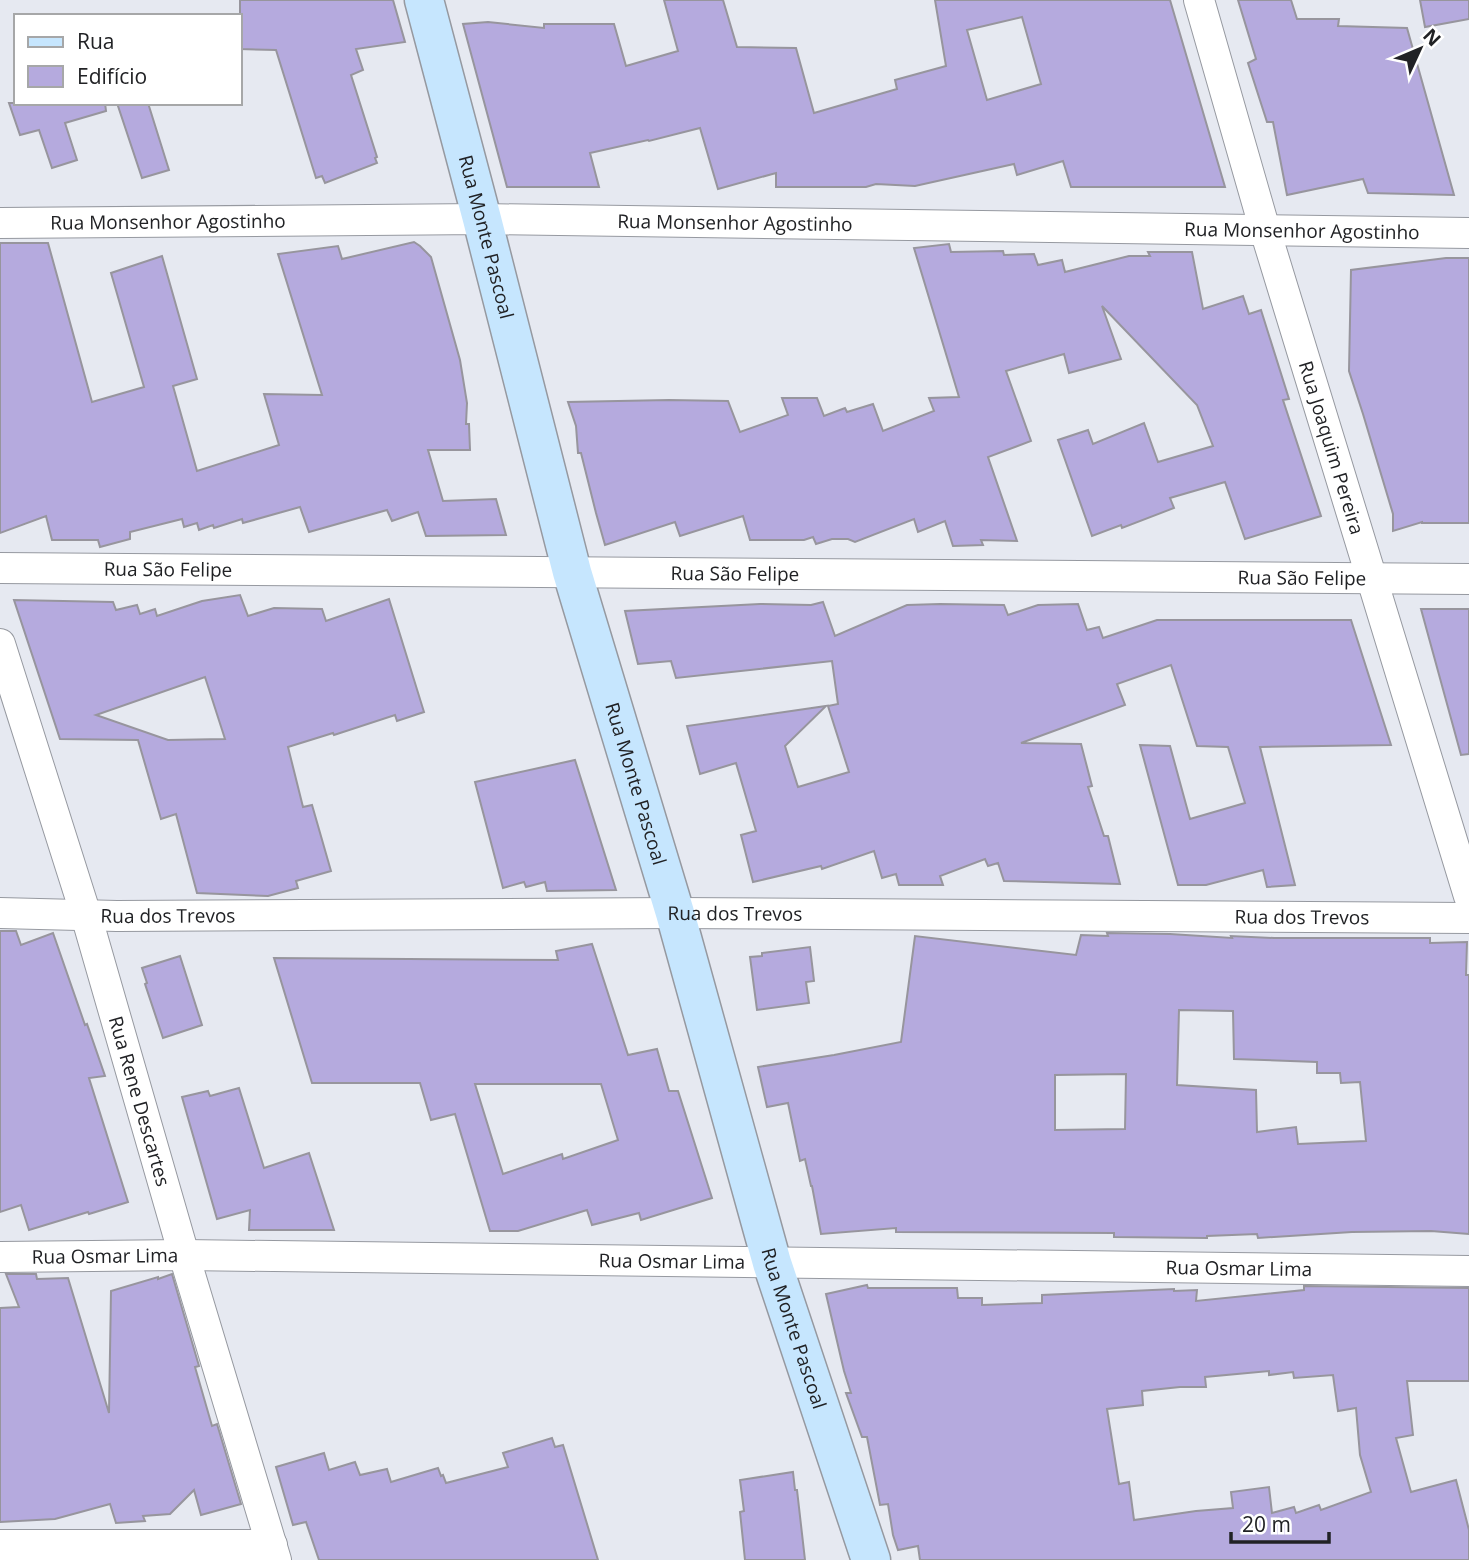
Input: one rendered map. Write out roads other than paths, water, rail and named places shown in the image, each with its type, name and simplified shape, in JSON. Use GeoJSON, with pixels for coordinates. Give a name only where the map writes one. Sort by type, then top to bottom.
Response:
{"type":"FeatureCollection","features":[{"type":"Feature","properties":{"kind":"street","name":"Rua Monte Pascoal"},"geometry":{"type":"LineString","coordinates":[[424,0],[572,572],[675,913],[772,1262],[871,1560]]}},
{"type":"Feature","properties":{"kind":"street","name":"Rua Joaquim Pereira"},"geometry":{"type":"LineString","coordinates":[[1199,0],[1265,230],[1469,896]]}},
{"type":"Feature","properties":{"kind":"street","name":"Rua Monsenhor Agostinho"},"geometry":{"type":"LineString","coordinates":[[0,223],[482,219],[1469,233]]}},
{"type":"Feature","properties":{"kind":"street","name":"Rua São Felipe"},"geometry":{"type":"LineString","coordinates":[[0,568],[1469,579]]}},
{"type":"Feature","properties":{"kind":"street","name":"Rua Rene Descartes"},"geometry":{"type":"LineString","coordinates":[[0,644],[86,915],[274,1553]]}},
{"type":"Feature","properties":{"kind":"street","name":"Rua dos Trevos"},"geometry":{"type":"LineString","coordinates":[[0,913],[675,913],[1469,918]]}},
{"type":"Feature","properties":{"kind":"street","name":"Rua Osmar Lima"},"geometry":{"type":"LineString","coordinates":[[0,1257],[184,1255],[1469,1271]]}},
{"type":"Feature","properties":{"kind":"street"},"geometry":{"type":"LineString","coordinates":[[0,1545],[274,1553]]}}]}
